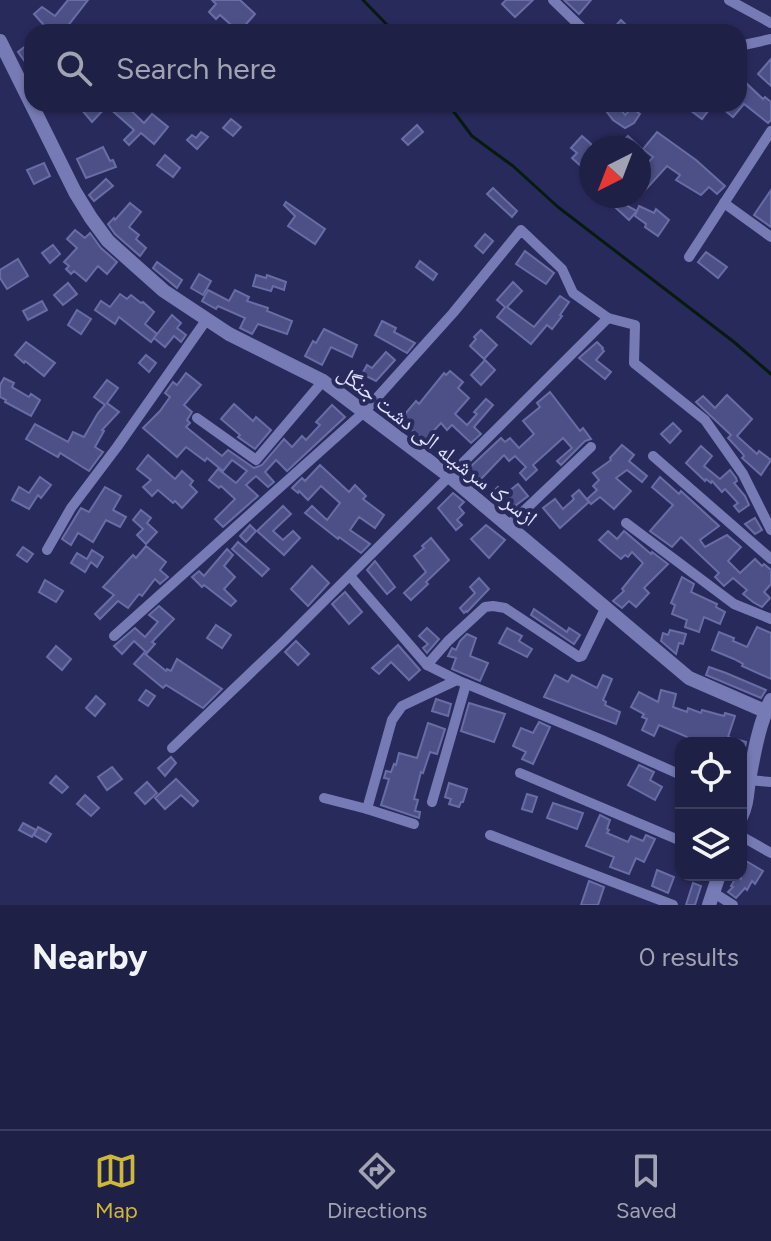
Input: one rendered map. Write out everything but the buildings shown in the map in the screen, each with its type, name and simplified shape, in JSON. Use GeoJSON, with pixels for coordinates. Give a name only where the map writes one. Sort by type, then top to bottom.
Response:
{"type":"FeatureCollection","features":[{"type":"Feature","properties":{"kind":"street"},"geometry":{"type":"LineString","coordinates":[[553,0],[578,24]]}},
{"type":"Feature","properties":{"kind":"street"},"geometry":{"type":"LineString","coordinates":[[729,0],[771,23]]}},
{"type":"Feature","properties":{"kind":"street"},"geometry":{"type":"LineString","coordinates":[[747,44],[771,39]]}},
{"type":"Feature","properties":{"kind":"street","name":"ازسرک سرشیله الی دشت جنگل"},"geometry":{"type":"LineString","coordinates":[[0,41],[24,89]]}},
{"type":"Feature","properties":{"kind":"street","name":"ازسرک سرشیله الی دشت جنگل"},"geometry":{"type":"LineString","coordinates":[[35,112],[91,218],[108,241],[164,291],[229,334],[323,381],[449,476],[689,678],[768,706]]}},
{"type":"Feature","properties":{"kind":"street"},"geometry":{"type":"LineString","coordinates":[[689,257],[771,131]]}},
{"type":"Feature","properties":{"kind":"street"},"geometry":{"type":"LineString","coordinates":[[724,203],[771,237]]}},
{"type":"Feature","properties":{"kind":"street"},"geometry":{"type":"LineString","coordinates":[[114,636],[364,412],[453,313],[521,230],[562,269],[573,293],[608,318],[635,325],[634,363],[705,420],[743,474],[771,530]]}},
{"type":"Feature","properties":{"kind":"street"},"geometry":{"type":"LineString","coordinates":[[172,748],[350,576],[608,318]]}},
{"type":"Feature","properties":{"kind":"street"},"geometry":{"type":"LineString","coordinates":[[47,550],[71,508],[207,319]]}},
{"type":"Feature","properties":{"kind":"street"},"geometry":{"type":"LineString","coordinates":[[197,418],[256,460],[323,381]]}},
{"type":"Feature","properties":{"kind":"street"},"geometry":{"type":"LineString","coordinates":[[508,526],[591,447]]}},
{"type":"Feature","properties":{"kind":"street"},"geometry":{"type":"LineString","coordinates":[[653,456],[771,559]]}},
{"type":"Feature","properties":{"kind":"street"},"geometry":{"type":"LineString","coordinates":[[626,523],[734,604],[771,619]]}},
{"type":"Feature","properties":{"kind":"street"},"geometry":{"type":"LineString","coordinates":[[350,576],[427,665],[675,772]]}},
{"type":"Feature","properties":{"kind":"street"},"geometry":{"type":"LineString","coordinates":[[427,665],[448,641],[489,606],[505,608],[579,657],[605,609]]}},
{"type":"Feature","properties":{"kind":"street"},"geometry":{"type":"LineString","coordinates":[[432,802],[461,682]]}},
{"type":"Feature","properties":{"kind":"street"},"geometry":{"type":"LineString","coordinates":[[367,809],[396,712],[402,706],[461,682]]}},
{"type":"Feature","properties":{"kind":"street"},"geometry":{"type":"LineString","coordinates":[[747,789],[768,706]]}},
{"type":"Feature","properties":{"kind":"street"},"geometry":{"type":"LineString","coordinates":[[520,773],[675,838]]}},
{"type":"Feature","properties":{"kind":"street"},"geometry":{"type":"LineString","coordinates":[[749,780],[771,782]]}},
{"type":"Feature","properties":{"kind":"street"},"geometry":{"type":"LineString","coordinates":[[324,798],[414,824]]}},
{"type":"Feature","properties":{"kind":"street"},"geometry":{"type":"LineString","coordinates":[[490,835],[673,905]]}},
{"type":"Feature","properties":{"kind":"street"},"geometry":{"type":"LineString","coordinates":[[747,839],[771,853]]}},
{"type":"Feature","properties":{"kind":"street"},"geometry":{"type":"LineString","coordinates":[[712,899],[733,905]]}},
{"type":"Feature","properties":{"kind":"waterway"},"geometry":{"type":"LineString","coordinates":[[363,0],[386,24]]}},
{"type":"Feature","properties":{"kind":"waterway"},"geometry":{"type":"LineString","coordinates":[[454,112],[472,136],[771,374]]}}]}
